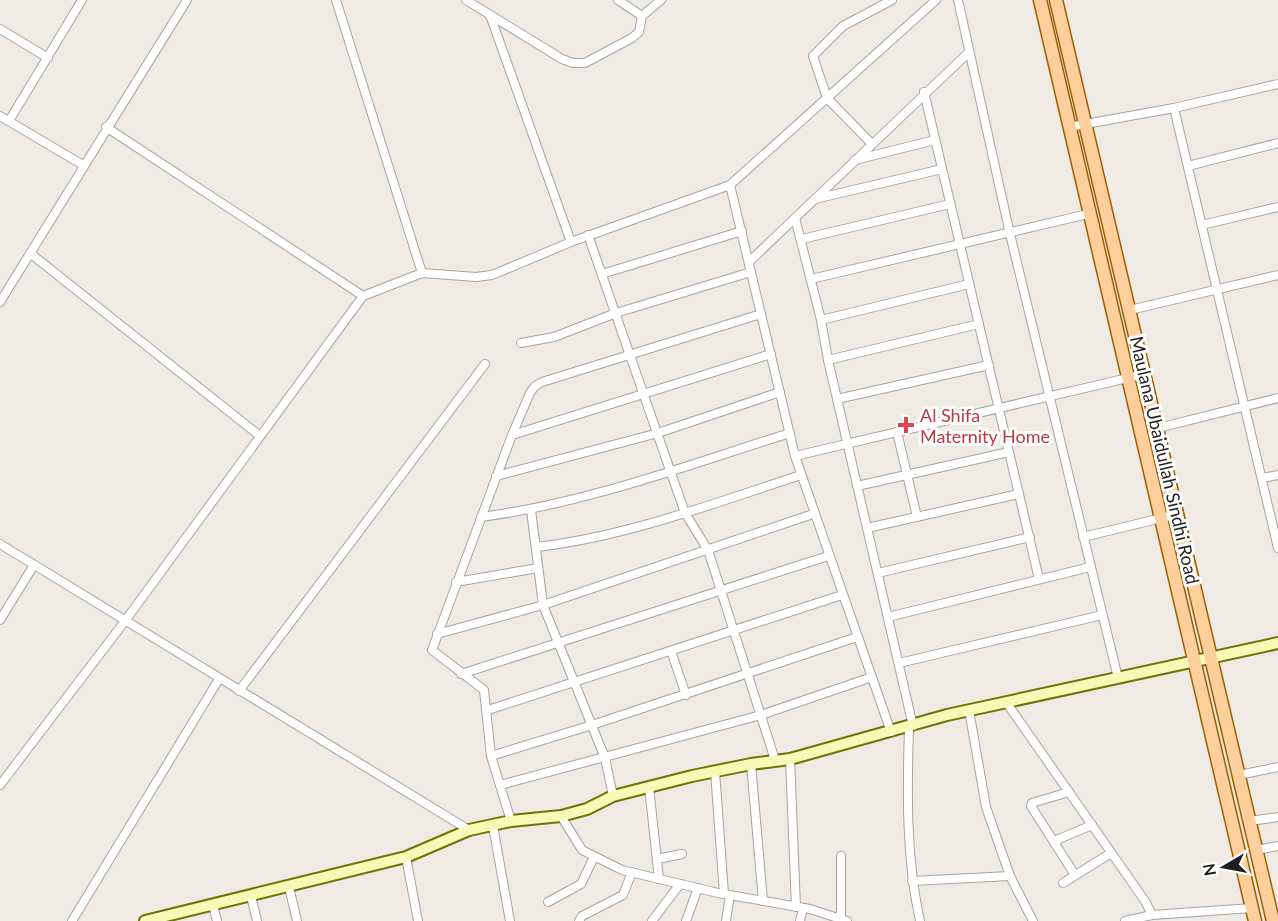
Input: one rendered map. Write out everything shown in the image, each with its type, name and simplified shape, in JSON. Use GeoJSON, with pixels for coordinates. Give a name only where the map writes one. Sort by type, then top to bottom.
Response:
{"type":"FeatureCollection","features":[{"type":"Feature","properties":{"kind":"main road","name":"Maulana Ubaidullah Sindhi Road"},"geometry":{"type":"LineString","coordinates":[[1040,0],[1088,214],[1196,661],[1255,921]]}},
{"type":"Feature","properties":{"kind":"main road","name":"Maulana Ubaidullah Sindhi Road"},"geometry":{"type":"LineString","coordinates":[[1056,0],[1256,850],[1272,893],[1273,921]]}},
{"type":"Feature","properties":{"kind":"street"},"geometry":{"type":"LineString","coordinates":[[0,302],[106,127],[187,0]]}},
{"type":"Feature","properties":{"kind":"street"},"geometry":{"type":"LineString","coordinates":[[336,0],[422,273]]}},
{"type":"Feature","properties":{"kind":"street"},"geometry":{"type":"LineString","coordinates":[[466,0],[573,63],[585,63],[632,38],[639,32],[642,16],[661,0]]}},
{"type":"Feature","properties":{"kind":"street"},"geometry":{"type":"LineString","coordinates":[[618,0],[642,16]]}},
{"type":"Feature","properties":{"kind":"street"},"geometry":{"type":"LineString","coordinates":[[871,143],[827,98],[813,57],[843,26],[892,0]]}},
{"type":"Feature","properties":{"kind":"street"},"geometry":{"type":"LineString","coordinates":[[0,785],[125,621],[363,296],[422,273],[476,278],[492,275],[588,235],[730,185],[936,0]]}},
{"type":"Feature","properties":{"kind":"street"},"geometry":{"type":"LineString","coordinates":[[958,0],[1010,234],[1118,678]]}},
{"type":"Feature","properties":{"kind":"street"},"geometry":{"type":"LineString","coordinates":[[9,121],[80,1]]}},
{"type":"Feature","properties":{"kind":"street"},"geometry":{"type":"LineString","coordinates":[[490,15],[571,242]]}},
{"type":"Feature","properties":{"kind":"street"},"geometry":{"type":"LineString","coordinates":[[0,29],[48,58]]}},
{"type":"Feature","properties":{"kind":"street"},"geometry":{"type":"LineString","coordinates":[[749,262],[924,92],[968,53]]}},
{"type":"Feature","properties":{"kind":"street"},"geometry":{"type":"LineString","coordinates":[[1069,128],[1085,123],[1174,108],[1278,84]]}},
{"type":"Feature","properties":{"kind":"street"},"geometry":{"type":"LineString","coordinates":[[924,92],[1040,579]]}},
{"type":"Feature","properties":{"kind":"street"},"geometry":{"type":"LineString","coordinates":[[1174,108],[1278,548]]}},
{"type":"Feature","properties":{"kind":"street"},"geometry":{"type":"LineString","coordinates":[[0,116],[83,165]]}},
{"type":"Feature","properties":{"kind":"street"},"geometry":{"type":"LineString","coordinates":[[106,127],[363,296]]}},
{"type":"Feature","properties":{"kind":"street"},"geometry":{"type":"LineString","coordinates":[[854,160],[935,140]]}},
{"type":"Feature","properties":{"kind":"street"},"geometry":{"type":"LineString","coordinates":[[1188,166],[1278,143]]}},
{"type":"Feature","properties":{"kind":"street"},"geometry":{"type":"LineString","coordinates":[[813,200],[942,169]]}},
{"type":"Feature","properties":{"kind":"street"},"geometry":{"type":"LineString","coordinates":[[730,185],[795,456],[813,514],[891,732]]}},
{"type":"Feature","properties":{"kind":"street"},"geometry":{"type":"LineString","coordinates":[[802,239],[950,204]]}},
{"type":"Feature","properties":{"kind":"street"},"geometry":{"type":"LineString","coordinates":[[1202,225],[1278,207]]}},
{"type":"Feature","properties":{"kind":"street"},"geometry":{"type":"LineString","coordinates":[[811,279],[1088,214]]}},
{"type":"Feature","properties":{"kind":"street"},"geometry":{"type":"LineString","coordinates":[[795,218],[821,320],[847,444],[899,663],[911,726],[907,790],[912,881],[920,921]]}},
{"type":"Feature","properties":{"kind":"street"},"geometry":{"type":"LineString","coordinates":[[602,274],[742,231]]}},
{"type":"Feature","properties":{"kind":"street"},"geometry":{"type":"LineString","coordinates":[[588,235],[685,513],[708,550],[775,760]]}},
{"type":"Feature","properties":{"kind":"street"},"geometry":{"type":"LineString","coordinates":[[30,253],[260,436]]}},
{"type":"Feature","properties":{"kind":"street"},"geometry":{"type":"LineString","coordinates":[[521,343],[554,337],[616,313],[751,272]]}},
{"type":"Feature","properties":{"kind":"street"},"geometry":{"type":"LineString","coordinates":[[1130,310],[1278,275]]}},
{"type":"Feature","properties":{"kind":"street"},"geometry":{"type":"LineString","coordinates":[[821,320],[969,284]]}},
{"type":"Feature","properties":{"kind":"street"},"geometry":{"type":"LineString","coordinates":[[511,821],[491,756],[488,710],[484,690],[432,652],[496,476],[535,386],[761,314]]}},
{"type":"Feature","properties":{"kind":"street"},"geometry":{"type":"LineString","coordinates":[[828,360],[979,324]]}},
{"type":"Feature","properties":{"kind":"street"},"geometry":{"type":"LineString","coordinates":[[512,435],[771,354]]}},
{"type":"Feature","properties":{"kind":"street"},"geometry":{"type":"LineString","coordinates":[[239,691],[485,364]]}},
{"type":"Feature","properties":{"kind":"street"},"geometry":{"type":"LineString","coordinates":[[837,399],[988,365]]}},
{"type":"Feature","properties":{"kind":"street"},"geometry":{"type":"LineString","coordinates":[[795,456],[1145,374]]}},
{"type":"Feature","properties":{"kind":"street"},"geometry":{"type":"LineString","coordinates":[[496,476],[658,433],[780,392]]}},
{"type":"Feature","properties":{"kind":"street"},"geometry":{"type":"LineString","coordinates":[[1158,428],[1278,398]]}},
{"type":"Feature","properties":{"kind":"street"},"geometry":{"type":"LineString","coordinates":[[897,432],[917,517]]}},
{"type":"Feature","properties":{"kind":"street"},"geometry":{"type":"LineString","coordinates":[[481,517],[531,510],[790,433]]}},
{"type":"Feature","properties":{"kind":"street"},"geometry":{"type":"LineString","coordinates":[[857,486],[1009,452]]}},
{"type":"Feature","properties":{"kind":"street"},"geometry":{"type":"LineString","coordinates":[[536,547],[578,542],[685,513],[801,475]]}},
{"type":"Feature","properties":{"kind":"street"},"geometry":{"type":"LineString","coordinates":[[1262,478],[1278,475]]}},
{"type":"Feature","properties":{"kind":"street"},"geometry":{"type":"LineString","coordinates":[[867,528],[1019,494]]}},
{"type":"Feature","properties":{"kind":"street"},"geometry":{"type":"LineString","coordinates":[[531,510],[543,605],[605,758],[614,796]]}},
{"type":"Feature","properties":{"kind":"street"},"geometry":{"type":"LineString","coordinates":[[1083,537],[1178,513]]}},
{"type":"Feature","properties":{"kind":"street"},"geometry":{"type":"LineString","coordinates":[[437,634],[543,605],[813,514]]}},
{"type":"Feature","properties":{"kind":"street"},"geometry":{"type":"LineString","coordinates":[[878,573],[1030,537]]}},
{"type":"Feature","properties":{"kind":"street"},"geometry":{"type":"LineString","coordinates":[[0,544],[469,830]]}},
{"type":"Feature","properties":{"kind":"street"},"geometry":{"type":"LineString","coordinates":[[461,674],[558,645],[828,556]]}},
{"type":"Feature","properties":{"kind":"street"},"geometry":{"type":"LineString","coordinates":[[0,620],[34,565]]}},
{"type":"Feature","properties":{"kind":"street"},"geometry":{"type":"LineString","coordinates":[[888,617],[1090,567]]}},
{"type":"Feature","properties":{"kind":"street"},"geometry":{"type":"LineString","coordinates":[[456,582],[538,568]]}},
{"type":"Feature","properties":{"kind":"street"},"geometry":{"type":"LineString","coordinates":[[488,710],[842,595]]}},
{"type":"Feature","properties":{"kind":"street"},"geometry":{"type":"LineString","coordinates":[[899,663],[1102,615]]}},
{"type":"Feature","properties":{"kind":"street"},"geometry":{"type":"LineString","coordinates":[[491,756],[857,637]]}},
{"type":"Feature","properties":{"kind":"street"},"geometry":{"type":"LineString","coordinates":[[145,921],[179,917],[213,905],[406,857],[469,830],[511,821],[561,816],[614,796],[715,771],[790,759],[969,710],[1278,643]]}},
{"type":"Feature","properties":{"kind":"street"},"geometry":{"type":"LineString","coordinates":[[671,651],[686,694]]}},
{"type":"Feature","properties":{"kind":"street"},"geometry":{"type":"LineString","coordinates":[[500,785],[760,715],[872,678]]}},
{"type":"Feature","properties":{"kind":"street"},"geometry":{"type":"LineString","coordinates":[[72,921],[219,679]]}},
{"type":"Feature","properties":{"kind":"street"},"geometry":{"type":"LineString","coordinates":[[1006,702],[1152,915]]}},
{"type":"Feature","properties":{"kind":"street"},"geometry":{"type":"LineString","coordinates":[[969,710],[986,807],[1010,876],[1033,921]]}},
{"type":"Feature","properties":{"kind":"street"},"geometry":{"type":"LineString","coordinates":[[790,759],[800,921]]}},
{"type":"Feature","properties":{"kind":"street"},"geometry":{"type":"LineString","coordinates":[[751,764],[763,901]]}},
{"type":"Feature","properties":{"kind":"street"},"geometry":{"type":"LineString","coordinates":[[1239,775],[1278,767]]}},
{"type":"Feature","properties":{"kind":"street"},"geometry":{"type":"LineString","coordinates":[[715,771],[727,894],[726,921]]}},
{"type":"Feature","properties":{"kind":"street"},"geometry":{"type":"LineString","coordinates":[[649,787],[659,879]]}},
{"type":"Feature","properties":{"kind":"street"},"geometry":{"type":"LineString","coordinates":[[1068,792],[1031,804],[1031,808],[1076,875]]}},
{"type":"Feature","properties":{"kind":"street"},"geometry":{"type":"LineString","coordinates":[[561,816],[577,845],[594,857],[632,872],[698,888],[800,907],[844,920],[841,856]]}},
{"type":"Feature","properties":{"kind":"street"},"geometry":{"type":"LineString","coordinates":[[1250,821],[1278,817]]}},
{"type":"Feature","properties":{"kind":"street"},"geometry":{"type":"LineString","coordinates":[[1054,841],[1092,825]]}},
{"type":"Feature","properties":{"kind":"street"},"geometry":{"type":"LineString","coordinates":[[493,826],[510,921]]}},
{"type":"Feature","properties":{"kind":"street"},"geometry":{"type":"LineString","coordinates":[[1256,850],[1278,846]]}},
{"type":"Feature","properties":{"kind":"street"},"geometry":{"type":"LineString","coordinates":[[1063,883],[1111,853]]}},
{"type":"Feature","properties":{"kind":"street"},"geometry":{"type":"LineString","coordinates":[[657,859],[682,854]]}},
{"type":"Feature","properties":{"kind":"street"},"geometry":{"type":"LineString","coordinates":[[406,857],[418,921]]}},
{"type":"Feature","properties":{"kind":"street"},"geometry":{"type":"LineString","coordinates":[[548,902],[581,884],[594,857]]}},
{"type":"Feature","properties":{"kind":"street"},"geometry":{"type":"LineString","coordinates":[[579,921],[582,916],[623,895],[632,872]]}},
{"type":"Feature","properties":{"kind":"street"},"geometry":{"type":"LineString","coordinates":[[912,881],[1010,876]]}},
{"type":"Feature","properties":{"kind":"street"},"geometry":{"type":"LineString","coordinates":[[652,921],[680,884]]}},
{"type":"Feature","properties":{"kind":"street"},"geometry":{"type":"LineString","coordinates":[[289,887],[297,921]]}},
{"type":"Feature","properties":{"kind":"street"},"geometry":{"type":"LineString","coordinates":[[688,921],[698,888]]}},
{"type":"Feature","properties":{"kind":"street"},"geometry":{"type":"LineString","coordinates":[[250,896],[257,921]]}},
{"type":"Feature","properties":{"kind":"street"},"geometry":{"type":"LineString","coordinates":[[213,905],[217,921]]}},
{"type":"Feature","properties":{"kind":"street"},"geometry":{"type":"LineString","coordinates":[[1125,921],[1152,915],[1171,917],[1252,908]]}},
{"type":"Feature","properties":{"kind":"place","name":"Al Shifa Maternity Home"},"geometry":{"type":"Point","coordinates":[906,425]}}]}
